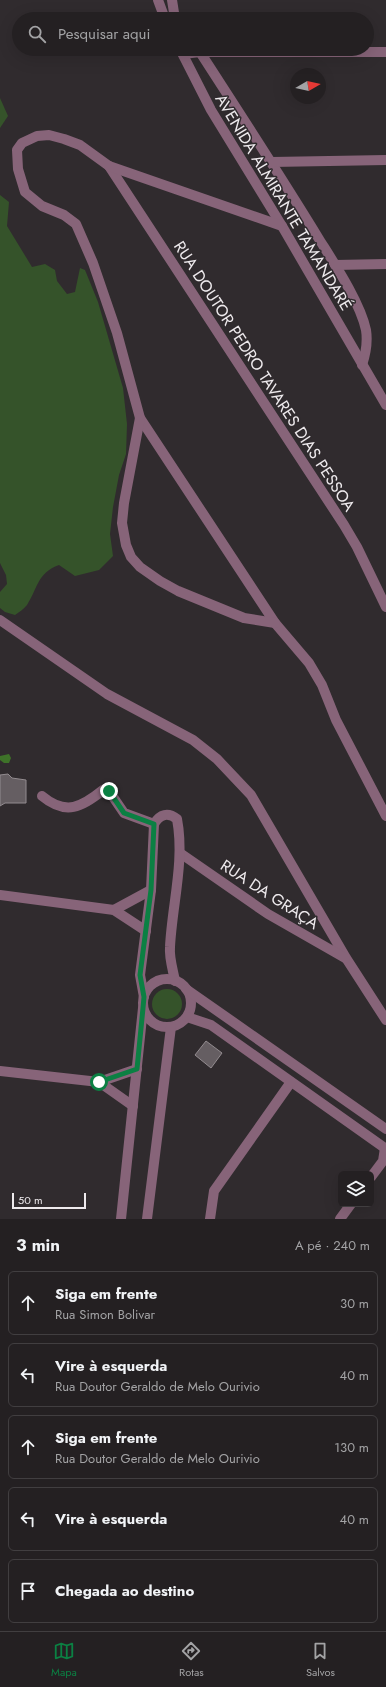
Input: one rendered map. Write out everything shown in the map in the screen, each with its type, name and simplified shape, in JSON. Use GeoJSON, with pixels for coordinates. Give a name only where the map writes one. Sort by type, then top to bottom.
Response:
{"type":"FeatureCollection","features":[{"type":"Feature","properties":{"kind":"street"},"geometry":{"type":"LineString","coordinates":[[158,0],[162,12]]}},
{"type":"Feature","properties":{"kind":"street"},"geometry":{"type":"LineString","coordinates":[[172,0],[173,12]]}},
{"type":"Feature","properties":{"kind":"street"},"geometry":{"type":"LineString","coordinates":[[374,52],[386,52]]}},
{"type":"Feature","properties":{"kind":"street","name":"AVENIDA ALMIRANTE TAMANDARÉ"},"geometry":{"type":"LineString","coordinates":[[184,56],[211,110],[282,226],[362,365],[381,391],[386,405]]}},
{"type":"Feature","properties":{"kind":"street","name":"AVENIDA ALMIRANTE TAMANDARÉ"},"geometry":{"type":"LineString","coordinates":[[203,56],[272,162],[335,265],[356,304],[365,329],[368,343],[362,365]]}},
{"type":"Feature","properties":{"kind":"street"},"geometry":{"type":"LineString","coordinates":[[282,226],[109,166],[80,145],[49,135],[29,138],[22,143],[18,150],[18,169],[25,192],[42,206],[64,215],[76,224],[93,263],[117,334],[140,418],[275,624],[309,663],[322,685],[336,720],[386,816]]}},
{"type":"Feature","properties":{"kind":"street"},"geometry":{"type":"LineString","coordinates":[[272,162],[386,160]]}},
{"type":"Feature","properties":{"kind":"street","name":"RUA DOUTOR PEDRO TAVARES DIAS PESSOA"},"geometry":{"type":"LineString","coordinates":[[109,166],[344,525],[357,547],[386,607]]}},
{"type":"Feature","properties":{"kind":"street"},"geometry":{"type":"LineString","coordinates":[[335,265],[386,264]]}},
{"type":"Feature","properties":{"kind":"street"},"geometry":{"type":"LineString","coordinates":[[140,418],[124,502],[122,523],[126,545],[131,557],[140,567],[178,591],[244,618],[275,624]]}},
{"type":"Feature","properties":{"kind":"street"},"geometry":{"type":"LineString","coordinates":[[0,620],[107,694],[193,740],[217,759],[251,795],[346,958],[386,1020]]}},
{"type":"Feature","properties":{"kind":"street"},"geometry":{"type":"LineString","coordinates":[[42,796],[49,802],[61,807],[72,807],[87,802],[106,789],[124,813],[154,824]]}},
{"type":"Feature","properties":{"kind":"street"},"geometry":{"type":"LineString","coordinates":[[121,1219],[144,997],[140,975],[151,890],[154,824],[158,817],[166,814],[173,815],[178,819],[180,853],[170,949],[175,981]]}},
{"type":"Feature","properties":{"kind":"street","name":"RUA DA GRAÇA"},"geometry":{"type":"LineString","coordinates":[[180,853],[268,914],[346,958]]}},
{"type":"Feature","properties":{"kind":"street"},"geometry":{"type":"LineString","coordinates":[[114,910],[151,890]]}},
{"type":"Feature","properties":{"kind":"street"},"geometry":{"type":"LineString","coordinates":[[0,895],[114,910],[146,931]]}},
{"type":"Feature","properties":{"kind":"street"},"geometry":{"type":"LineString","coordinates":[[144,997],[149,987],[155,982],[168,979],[175,981],[386,1129]]}},
{"type":"Feature","properties":{"kind":"street"},"geometry":{"type":"LineString","coordinates":[[143,1008],[150,1021],[156,1025],[171,1027],[177,1026],[187,1017],[191,1003],[190,995],[186,989]]}},
{"type":"Feature","properties":{"kind":"street"},"geometry":{"type":"LineString","coordinates":[[187,1017],[211,1025],[386,1149],[385,1160],[374,1173]]}},
{"type":"Feature","properties":{"kind":"street"},"geometry":{"type":"LineString","coordinates":[[147,1219],[171,1027]]}},
{"type":"Feature","properties":{"kind":"street"},"geometry":{"type":"LineString","coordinates":[[0,1071],[99,1082],[137,1069]]}},
{"type":"Feature","properties":{"kind":"street"},"geometry":{"type":"LineString","coordinates":[[99,1082],[133,1106]]}},
{"type":"Feature","properties":{"kind":"street"},"geometry":{"type":"LineString","coordinates":[[210,1219],[214,1191],[291,1082]]}},
{"type":"Feature","properties":{"kind":"street"},"geometry":{"type":"LineString","coordinates":[[340,1219],[349,1207]]}},
{"type":"Feature","properties":{"kind":"shaded area"},"geometry":{"type":"Polygon","coordinates":[[[0,98],[8,116],[0,128],[0,98]]]}},
{"type":"Feature","properties":{"kind":"shaded area"},"geometry":{"type":"Polygon","coordinates":[[[0,195],[9,202],[7,226],[32,267],[45,264],[55,270],[57,281],[67,294],[75,292],[80,268],[85,270],[98,302],[123,388],[127,424],[126,454],[119,475],[110,534],[113,556],[99,570],[75,576],[59,565],[52,568],[42,577],[27,605],[15,615],[5,612],[0,608],[0,592],[7,584],[6,575],[0,563],[0,195]]]}},
{"type":"Feature","properties":{"kind":"shaded area"},"geometry":{"type":"Polygon","coordinates":[[[9,754],[11,758],[9,763],[4,763],[0,760],[0,756],[9,754]]]}},
{"type":"Feature","properties":{"kind":"shaded area"},"geometry":{"type":"Polygon","coordinates":[[[167,989],[178,993],[182,1004],[178,1015],[167,1019],[156,1015],[152,1004],[156,993],[167,989]]]}},
{"type":"Feature","properties":{"kind":"building"},"geometry":{"type":"Polygon","coordinates":[[[8,774],[12,778],[26,780],[26,803],[5,803],[0,806],[0,775],[8,774]]]}},
{"type":"Feature","properties":{"kind":"building"},"geometry":{"type":"Polygon","coordinates":[[[206,1041],[222,1053],[211,1068],[195,1055],[206,1041]]]}},
{"type":"Feature","properties":{"kind":"route"},"geometry":{"type":"LineString","coordinates":[[99,1082],[137,1069],[144,997],[140,975],[151,890],[154,824],[124,813],[109,791]]}}]}
